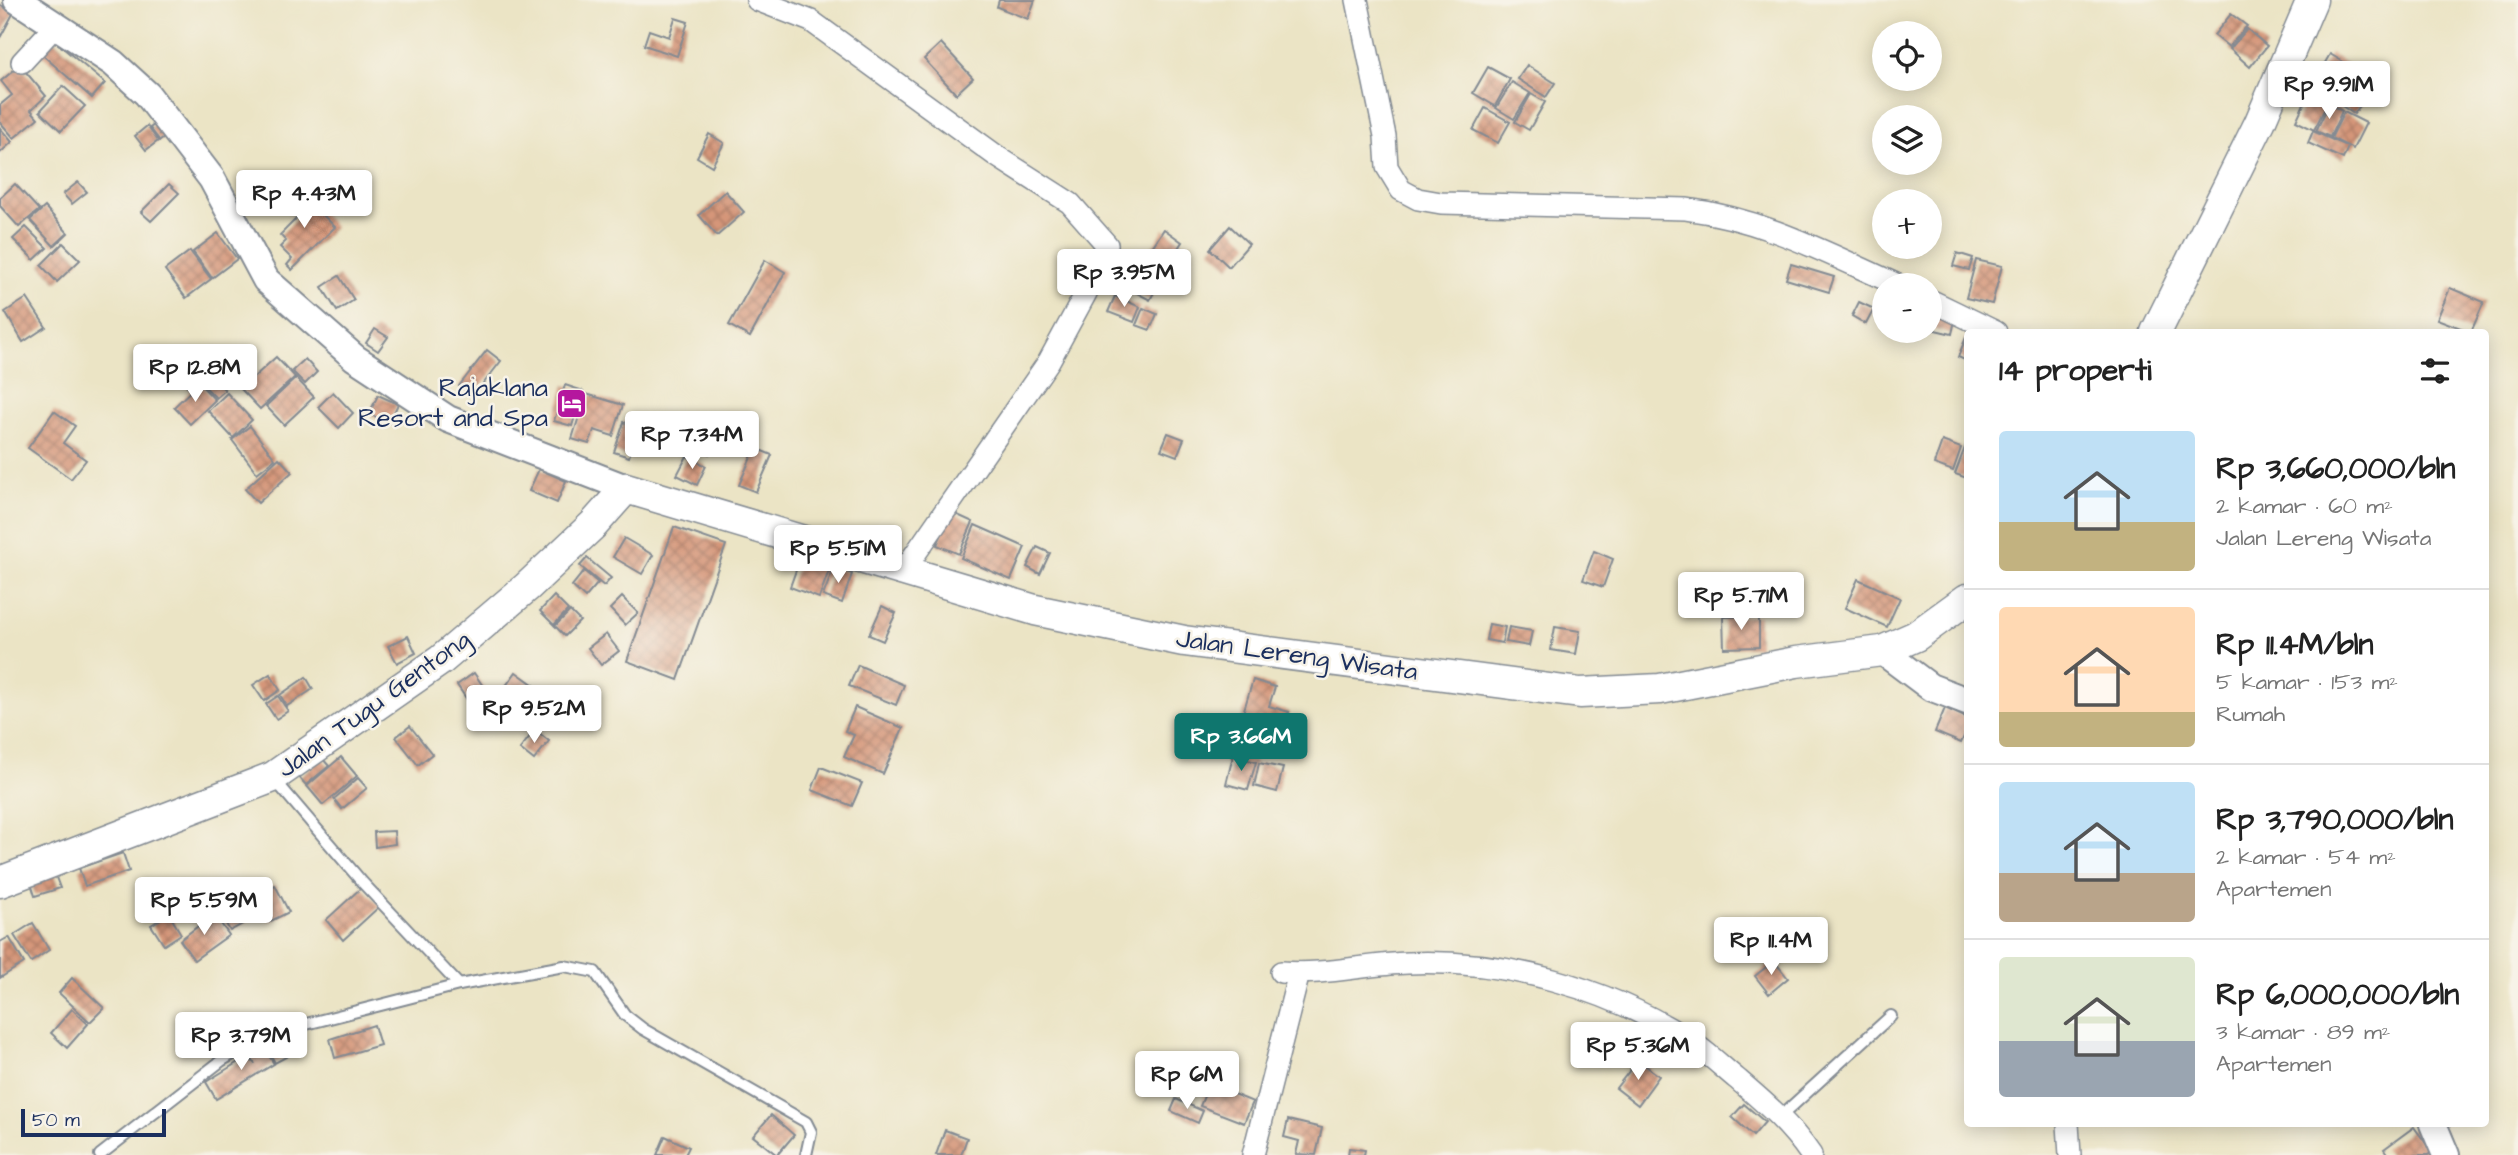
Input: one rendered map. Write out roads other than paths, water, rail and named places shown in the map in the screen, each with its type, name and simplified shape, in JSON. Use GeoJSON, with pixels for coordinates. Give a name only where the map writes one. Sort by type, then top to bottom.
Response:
{"type":"FeatureCollection","features":[{"type":"Feature","properties":{"kind":"main road"},"geometry":{"type":"LineString","coordinates":[[2157,329],[2260,122],[2312,0]]}},
{"type":"Feature","properties":{"kind":"main road","name":"Jalan Lereng Wisata"},"geometry":{"type":"LineString","coordinates":[[626,488],[1035,610],[1184,641],[1580,693],[1660,689],[1796,662],[1882,652],[1916,636],[1964,601]]}},
{"type":"Feature","properties":{"kind":"main road","name":"Jalan Tugu Gentong"},"geometry":{"type":"LineString","coordinates":[[0,882],[273,777],[441,660],[527,587],[626,488]]}},
{"type":"Feature","properties":{"kind":"street"},"geometry":{"type":"LineString","coordinates":[[17,0],[113,63],[146,94],[212,179],[266,280],[355,358],[448,419],[523,451],[626,488]]}},
{"type":"Feature","properties":{"kind":"street"},"geometry":{"type":"LineString","coordinates":[[757,0],[811,21],[998,157],[1070,203],[1107,245],[1086,293],[1049,361],[904,570]]}},
{"type":"Feature","properties":{"kind":"street"},"geometry":{"type":"LineString","coordinates":[[1357,0],[1385,136],[1387,167],[1402,190],[1418,199],[1441,203],[1686,209],[1720,214],[1748,220],[1872,274]]}},
{"type":"Feature","properties":{"kind":"street"},"geometry":{"type":"LineString","coordinates":[[22,62],[57,24]]}},
{"type":"Feature","properties":{"kind":"street"},"geometry":{"type":"LineString","coordinates":[[1942,306],[1990,329]]}},
{"type":"Feature","properties":{"kind":"street"},"geometry":{"type":"LineString","coordinates":[[1882,652],[1930,687],[1964,700]]}},
{"type":"Feature","properties":{"kind":"street"},"geometry":{"type":"LineString","coordinates":[[1253,1155],[1290,973],[1409,962],[1479,965],[1588,990],[1651,1018],[1689,1040],[1781,1116],[1811,1155]]}},
{"type":"Feature","properties":{"kind":"street"},"geometry":{"type":"LineString","coordinates":[[2068,1127],[2070,1155]]}},
{"type":"Feature","properties":{"kind":"street"},"geometry":{"type":"LineString","coordinates":[[2434,1127],[2446,1155]]}},
{"type":"Feature","properties":{"kind":"lane"},"geometry":{"type":"LineString","coordinates":[[273,777],[362,882],[459,985]]}},
{"type":"Feature","properties":{"kind":"lane"},"geometry":{"type":"LineString","coordinates":[[100,1155],[221,1061],[267,1034],[459,985],[564,966],[595,972],[625,1014],[643,1029],[806,1122],[811,1132],[806,1155]]}},
{"type":"Feature","properties":{"kind":"lane"},"geometry":{"type":"LineString","coordinates":[[1781,1116],[1891,1016]]}},
{"type":"Feature","properties":{"kind":"place","name":"Rajaklana Resort and Spa"},"geometry":{"type":"Point","coordinates":[571,403]}}]}
